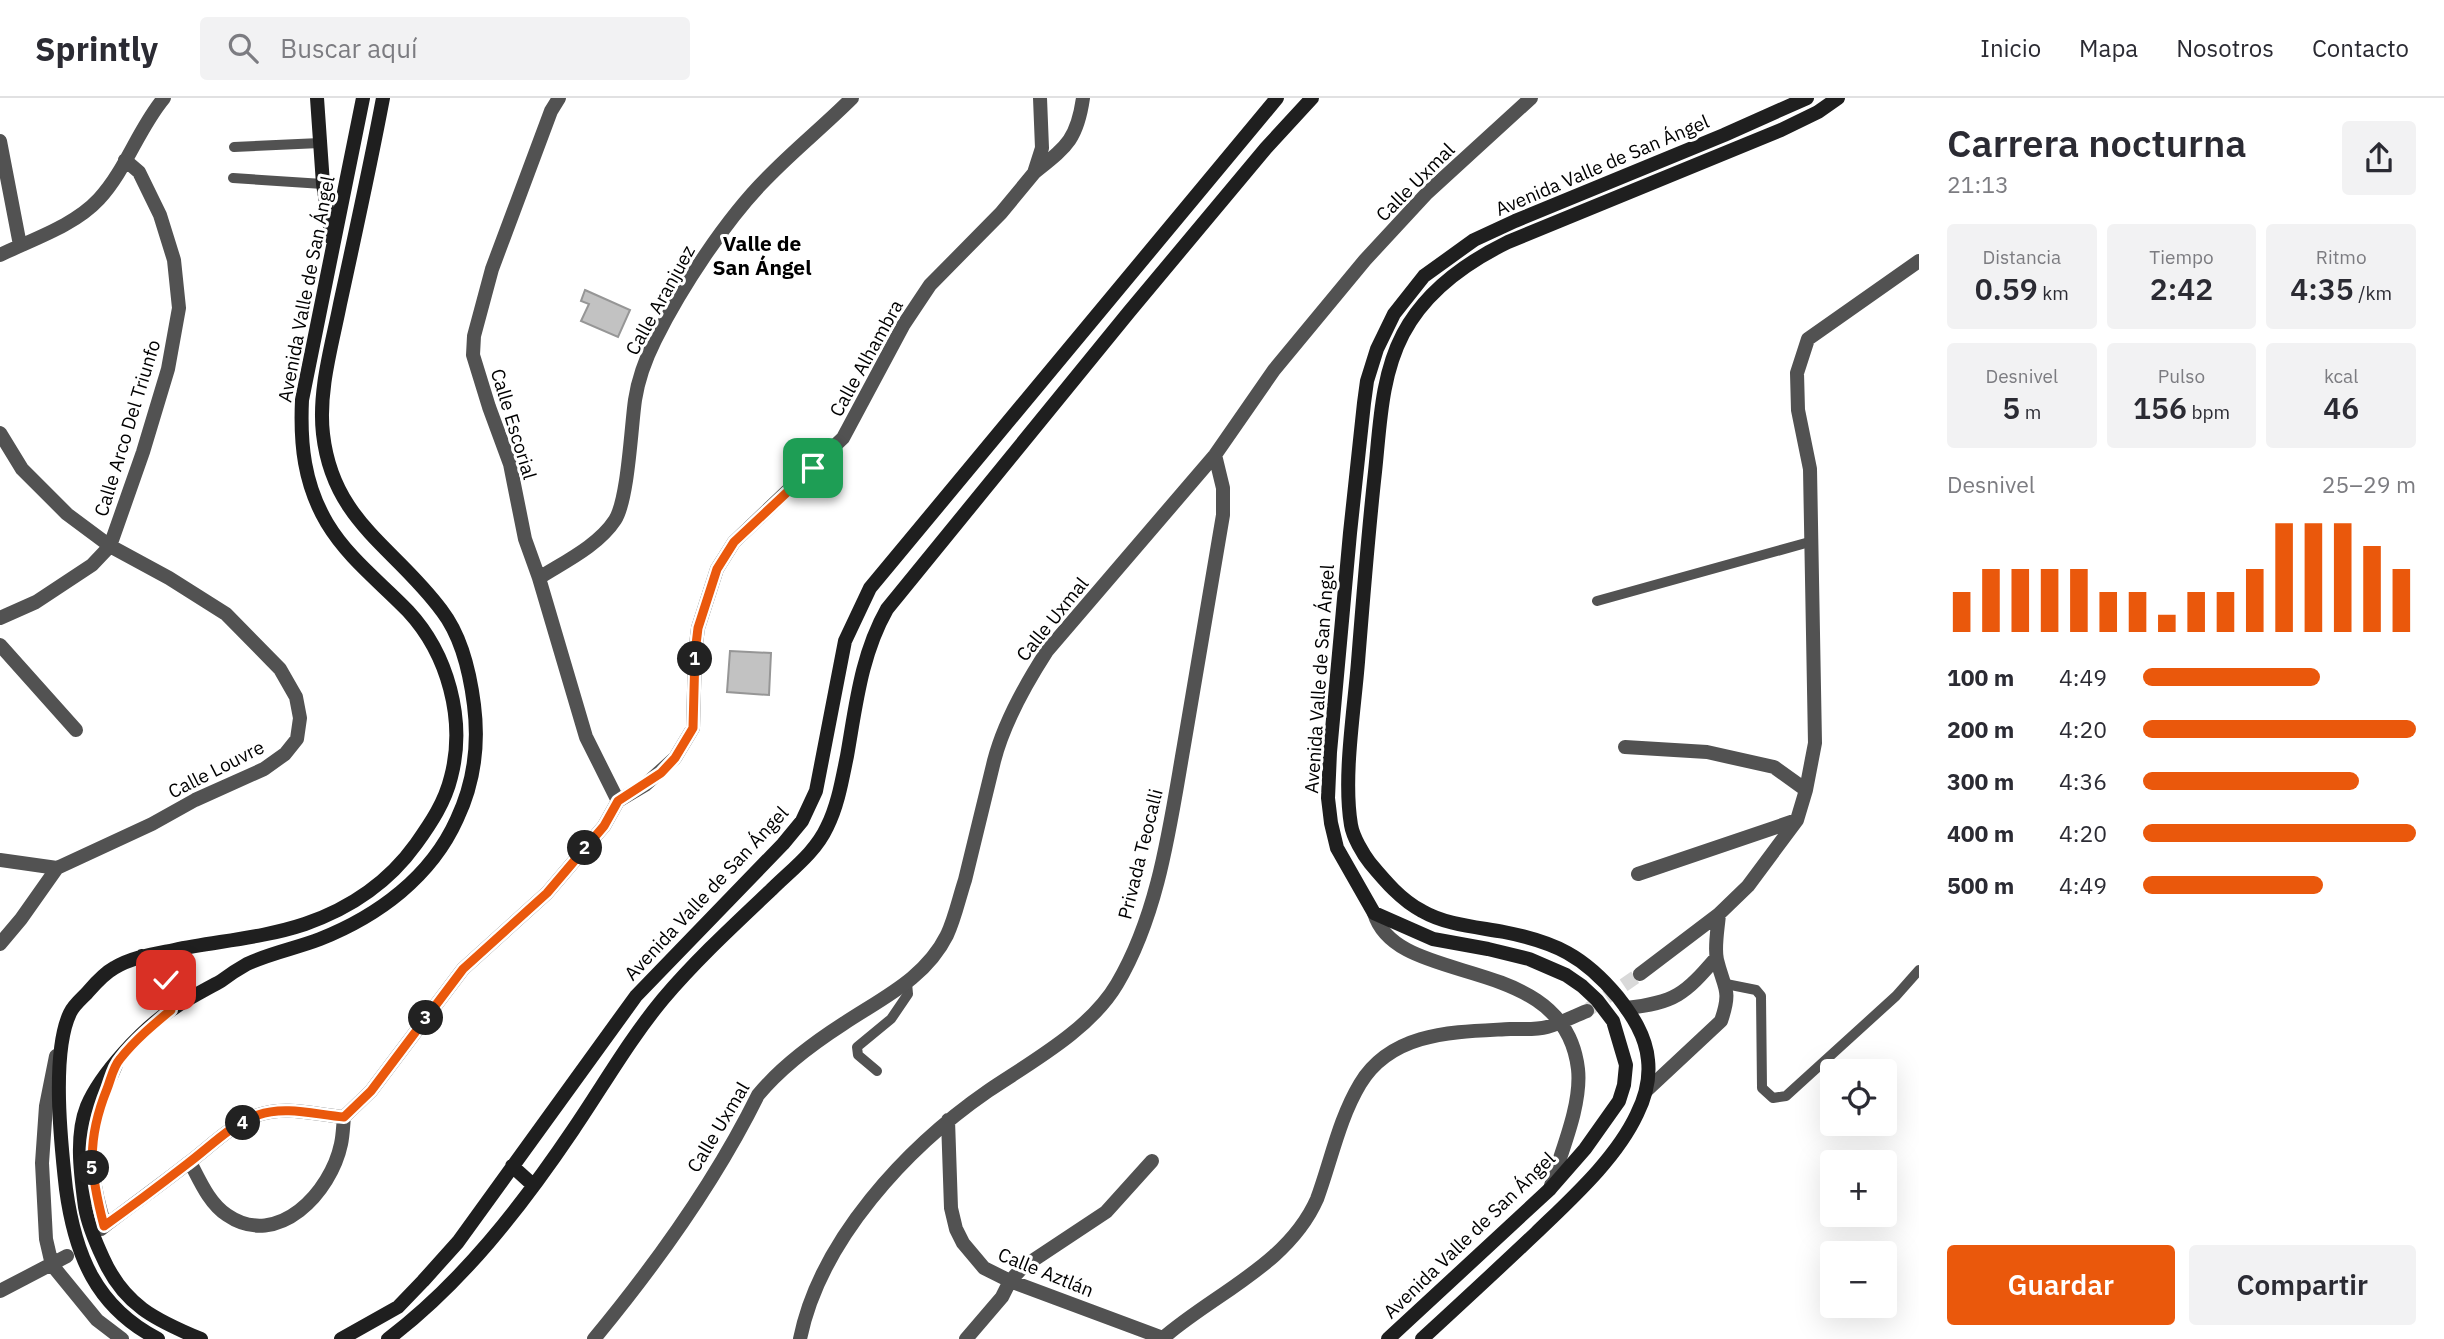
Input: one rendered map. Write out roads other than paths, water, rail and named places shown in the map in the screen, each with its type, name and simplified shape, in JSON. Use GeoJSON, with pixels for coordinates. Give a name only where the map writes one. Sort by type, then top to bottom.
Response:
{"type":"FeatureCollection","features":[{"type":"Feature","properties":{"kind":"street"},"geometry":{"type":"LineString","coordinates":[[0,255],[62,226],[99,199],[150,115],[164,98]]}},
{"type":"Feature","properties":{"kind":"street"},"geometry":{"type":"LineString","coordinates":[[317,98],[323,184],[333,247]]}},
{"type":"Feature","properties":{"kind":"street","name":"Avenida Valle de San Ángel"},"geometry":{"type":"LineString","coordinates":[[158,1339],[135,1327],[100,1290],[77,1243],[62,1160],[60,1115],[62,1034],[71,1010],[114,968],[142,956],[283,930],[316,920],[356,901],[383,882],[407,856],[442,804],[452,776],[456,719],[451,689],[442,665],[410,614],[372,578],[338,540],[308,484],[304,466],[302,400],[363,98]]}},
{"type":"Feature","properties":{"kind":"street","name":"Avenida Valle de San Ángel"},"geometry":{"type":"LineString","coordinates":[[201,1339],[172,1327],[141,1308],[123,1293],[112,1279],[92,1231],[81,1179],[82,1126],[86,1107],[117,1062],[141,1035],[171,1010],[248,964],[322,938],[379,910],[401,893],[446,842],[459,815],[470,780],[477,737],[472,688],[455,634],[444,613],[412,575],[368,532],[344,501],[323,436],[322,406],[331,351],[383,98]]}},
{"type":"Feature","properties":{"kind":"street"},"geometry":{"type":"LineString","coordinates":[[379,116],[390,98]]}},
{"type":"Feature","properties":{"kind":"street","name":"Calle Escorial"},"geometry":{"type":"LineString","coordinates":[[559,98],[551,111],[492,269],[474,336],[473,355],[510,464],[525,539],[586,737],[618,801]]}},
{"type":"Feature","properties":{"kind":"street","name":"Calle Aranjuez"},"geometry":{"type":"LineString","coordinates":[[538,578],[589,545],[616,519],[626,477],[635,396],[644,367],[655,340],[723,230],[766,178],[852,98]]}},
{"type":"Feature","properties":{"kind":"street","name":"Calle Alhambra"},"geometry":{"type":"LineString","coordinates":[[344,1117],[371,1091],[463,969],[547,893],[604,826],[618,801],[661,773],[675,758],[693,728],[698,628],[717,569],[734,542],[843,438],[904,324],[930,285],[1001,213],[1034,173],[1042,148],[1040,98]]}},
{"type":"Feature","properties":{"kind":"street"},"geometry":{"type":"LineString","coordinates":[[1034,173],[1066,147],[1075,130],[1083,98]]}},
{"type":"Feature","properties":{"kind":"street","name":"Avenida Valle de San Ángel"},"geometry":{"type":"LineString","coordinates":[[341,1339],[398,1307],[458,1242],[636,996],[802,821],[816,791],[845,641],[870,588],[1277,98]]}},
{"type":"Feature","properties":{"kind":"street","name":"Avenida Valle de San Ángel"},"geometry":{"type":"LineString","coordinates":[[388,1339],[409,1323],[465,1269],[549,1164],[627,1046],[662,1001],[692,967],[812,852],[827,828],[841,782],[867,651],[875,630],[893,601],[1137,302],[1266,148],[1312,98]]}},
{"type":"Feature","properties":{"kind":"street","name":"Calle Uxmal"},"geometry":{"type":"LineString","coordinates":[[594,1339],[666,1245],[707,1184],[758,1095],[775,1075],[844,1023],[907,984],[931,960],[947,935],[958,905],[1002,737],[1026,683],[1047,651],[1215,455],[1274,370],[1366,260],[1427,194],[1531,98]]}},
{"type":"Feature","properties":{"kind":"street","name":"Avenida Valle de San Ángel"},"geometry":{"type":"LineString","coordinates":[[1388,1339],[1549,1189],[1585,1149],[1619,1101],[1626,1065],[1613,1021],[1597,1000],[1566,975],[1529,959],[1433,939],[1374,913],[1337,848],[1328,798],[1329,764],[1364,403],[1367,381],[1377,349],[1394,314],[1424,276],[1474,240],[1807,98]]}},
{"type":"Feature","properties":{"kind":"street","name":"Avenida Valle de San Ángel"},"geometry":{"type":"LineString","coordinates":[[1422,1339],[1601,1166],[1636,1117],[1646,1091],[1649,1062],[1644,1037],[1626,1008],[1606,982],[1584,963],[1561,947],[1469,927],[1423,912],[1396,893],[1367,859],[1351,828],[1349,774],[1365,565],[1382,404],[1388,374],[1402,335],[1417,312],[1468,264],[1508,242],[1818,113],[1838,98]]}},
{"type":"Feature","properties":{"kind":"street"},"geometry":{"type":"LineString","coordinates":[[1724,135],[1729,151]]}},
{"type":"Feature","properties":{"kind":"street"},"geometry":{"type":"LineString","coordinates":[[0,141],[20,245]]}},
{"type":"Feature","properties":{"kind":"street","name":"Calle Arco Del Triunfo"},"geometry":{"type":"LineString","coordinates":[[0,618],[36,602],[92,565],[110,546],[156,411],[170,358],[179,308],[174,260],[169,237],[139,172],[125,160]]}},
{"type":"Feature","properties":{"kind":"street"},"geometry":{"type":"LineString","coordinates":[[1640,974],[1719,914],[1748,886],[1797,820],[1815,743],[1810,469],[1798,410],[1797,373],[1808,339],[1919,261]]}},
{"type":"Feature","properties":{"kind":"street"},"geometry":{"type":"LineString","coordinates":[[1364,403],[1382,404]]}},
{"type":"Feature","properties":{"kind":"street","name":"Calle Louvre"},"geometry":{"type":"LineString","coordinates":[[0,433],[22,469],[66,514],[110,546],[169,578],[226,614],[280,669],[296,696],[300,718],[297,739],[285,754],[264,769],[57,868],[0,944]]}},
{"type":"Feature","properties":{"kind":"street","name":"Privada Teocalli"},"geometry":{"type":"LineString","coordinates":[[800,1339],[804,1319],[836,1248],[881,1187],[910,1155],[948,1121],[1073,1031],[1107,999],[1118,983],[1136,944],[1156,884],[1173,807],[1223,515],[1223,488],[1215,455]]}},
{"type":"Feature","properties":{"kind":"street"},"geometry":{"type":"LineString","coordinates":[[0,645],[76,730]]}},
{"type":"Feature","properties":{"kind":"street"},"geometry":{"type":"LineString","coordinates":[[1625,747],[1707,752],[1774,767],[1806,790]]}},
{"type":"Feature","properties":{"kind":"street"},"geometry":{"type":"LineString","coordinates":[[1639,874],[1797,820]]}},
{"type":"Feature","properties":{"kind":"street"},"geometry":{"type":"LineString","coordinates":[[1348,867],[1367,859]]}},
{"type":"Feature","properties":{"kind":"street"},"geometry":{"type":"LineString","coordinates":[[0,860],[57,868]]}},
{"type":"Feature","properties":{"kind":"street"},"geometry":{"type":"LineString","coordinates":[[1374,913],[1378,926],[1396,944],[1414,954],[1513,987],[1535,999],[1559,1021],[1572,1047],[1578,1069],[1577,1087],[1567,1134],[1549,1189]]}},
{"type":"Feature","properties":{"kind":"street"},"geometry":{"type":"LineString","coordinates":[[1646,1091],[1721,1021],[1726,1005],[1726,984],[1716,958],[1719,914]]}},
{"type":"Feature","properties":{"kind":"street"},"geometry":{"type":"LineString","coordinates":[[142,956],[160,970],[166,980],[171,1010]]}},
{"type":"Feature","properties":{"kind":"street"},"geometry":{"type":"LineString","coordinates":[[1626,1008],[1654,1005],[1674,999],[1695,983],[1716,958]]}},
{"type":"Feature","properties":{"kind":"street"},"geometry":{"type":"LineString","coordinates":[[1162,1338],[1277,1254],[1297,1231],[1311,1213],[1317,1199],[1345,1114],[1359,1085],[1380,1060],[1393,1050],[1428,1036],[1450,1032],[1546,1027],[1587,1011]]}},
{"type":"Feature","properties":{"kind":"street"},"geometry":{"type":"LineString","coordinates":[[62,1034],[46,1106],[42,1163],[46,1239],[52,1265],[97,1320],[122,1339]]}},
{"type":"Feature","properties":{"kind":"street"},"geometry":{"type":"LineString","coordinates":[[117,1062],[96,1115],[92,1140],[92,1171],[103,1228],[227,1131],[258,1115],[306,1112],[344,1117],[341,1144],[329,1175],[316,1195],[283,1223],[258,1226],[241,1223],[226,1214],[210,1198],[190,1162]]}},
{"type":"Feature","properties":{"kind":"street"},"geometry":{"type":"LineString","coordinates":[[1626,1065],[1649,1062]]}},
{"type":"Feature","properties":{"kind":"street","name":"Calle Aztlán"},"geometry":{"type":"LineString","coordinates":[[948,1121],[951,1208],[956,1229],[963,1243],[984,1268],[1010,1281],[1162,1338]]}},
{"type":"Feature","properties":{"kind":"street"},"geometry":{"type":"LineString","coordinates":[[529,1145],[549,1164]]}},
{"type":"Feature","properties":{"kind":"street"},"geometry":{"type":"LineString","coordinates":[[966,1339],[1002,1297],[1010,1281],[1023,1267],[1106,1212],[1152,1161]]}},
{"type":"Feature","properties":{"kind":"street"},"geometry":{"type":"LineString","coordinates":[[512,1166],[533,1185]]}},
{"type":"Feature","properties":{"kind":"street"},"geometry":{"type":"LineString","coordinates":[[0,1291],[66,1256]]}},
{"type":"Feature","properties":{"kind":"lane"},"geometry":{"type":"LineString","coordinates":[[234,147],[320,143]]}},
{"type":"Feature","properties":{"kind":"lane"},"geometry":{"type":"LineString","coordinates":[[233,178],[323,184]]}},
{"type":"Feature","properties":{"kind":"lane"},"geometry":{"type":"LineString","coordinates":[[1597,601],[1813,541]]}},
{"type":"Feature","properties":{"kind":"lane"},"geometry":{"type":"LineString","coordinates":[[1726,984],[1756,990],[1761,996],[1762,1088],[1773,1098],[1786,1096],[1896,996],[1919,970]]}},
{"type":"Feature","properties":{"kind":"lane"},"geometry":{"type":"LineString","coordinates":[[877,1071],[858,1055],[858,1047],[891,1018],[908,994],[907,984]]}},
{"type":"Feature","properties":{"kind":"tunnel"},"geometry":{"type":"LineString","coordinates":[[1589,1009],[1640,974]]}},
{"type":"Feature","properties":{"kind":"district","name":"Valle de San Ángel"},"geometry":{"type":"Point","coordinates":[762,256]}}]}
